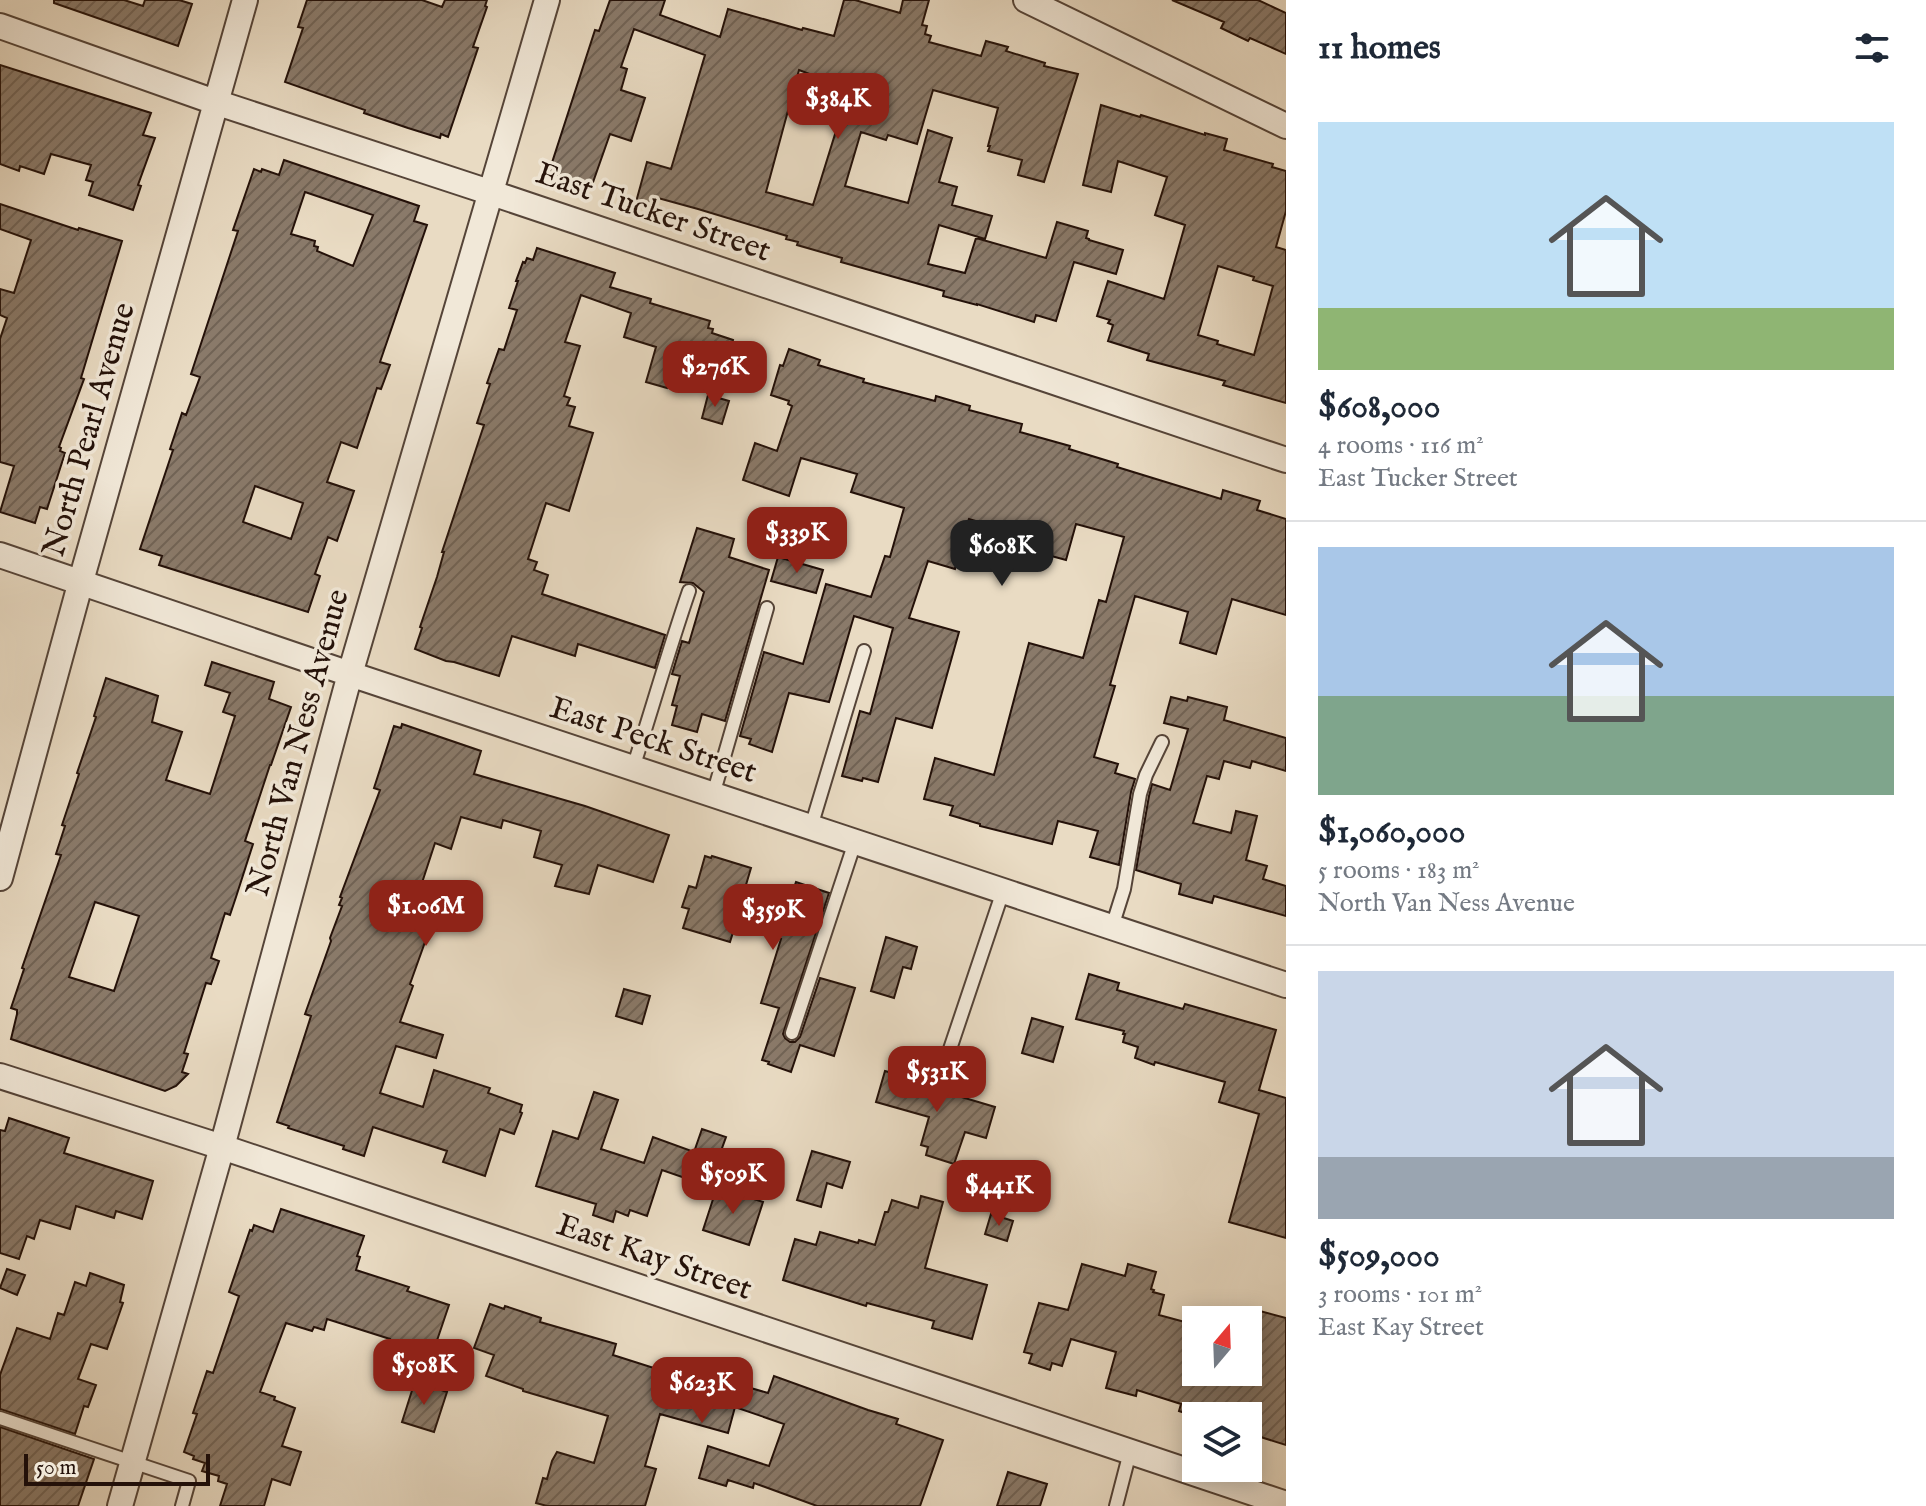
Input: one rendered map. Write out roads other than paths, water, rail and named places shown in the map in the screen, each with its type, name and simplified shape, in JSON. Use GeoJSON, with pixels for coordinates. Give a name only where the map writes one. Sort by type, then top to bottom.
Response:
{"type":"FeatureCollection","features":[{"type":"Feature","properties":{"kind":"street","name":"North Pearl Avenue"},"geometry":{"type":"LineString","coordinates":[[0,878],[245,0]]}},
{"type":"Feature","properties":{"kind":"street","name":"North Van Ness Avenue"},"geometry":{"type":"LineString","coordinates":[[120,1506],[222,1147],[350,674],[547,0]]}},
{"type":"Feature","properties":{"kind":"street"},"geometry":{"type":"LineString","coordinates":[[1026,0],[1286,126]]}},
{"type":"Feature","properties":{"kind":"street","name":"East Tucker Street"},"geometry":{"type":"LineString","coordinates":[[0,26],[215,102],[1286,460]]}},
{"type":"Feature","properties":{"kind":"street","name":"East Peck Street"},"geometry":{"type":"LineString","coordinates":[[0,555],[1286,985]]}},
{"type":"Feature","properties":{"kind":"street","name":"East Kay Street"},"geometry":{"type":"LineString","coordinates":[[0,1076],[222,1147],[1286,1504]]}},
{"type":"Feature","properties":{"kind":"lane"},"geometry":{"type":"LineString","coordinates":[[633,768],[689,591]]}},
{"type":"Feature","properties":{"kind":"lane"},"geometry":{"type":"LineString","coordinates":[[713,795],[767,608]]}},
{"type":"Feature","properties":{"kind":"lane"},"geometry":{"type":"LineString","coordinates":[[811,827],[864,651]]}},
{"type":"Feature","properties":{"kind":"lane"},"geometry":{"type":"LineString","coordinates":[[1112,927],[1124,889],[1140,794],[1162,742]]}},
{"type":"Feature","properties":{"kind":"lane"},"geometry":{"type":"LineString","coordinates":[[792,1033],[855,842]]}},
{"type":"Feature","properties":{"kind":"lane"},"geometry":{"type":"LineString","coordinates":[[944,1067],[1003,891]]}},
{"type":"Feature","properties":{"kind":"lane"},"geometry":{"type":"LineString","coordinates":[[0,1418],[189,1481],[182,1506]]}},
{"type":"Feature","properties":{"kind":"lane"},"geometry":{"type":"LineString","coordinates":[[1116,1506],[1130,1452]]}}]}
